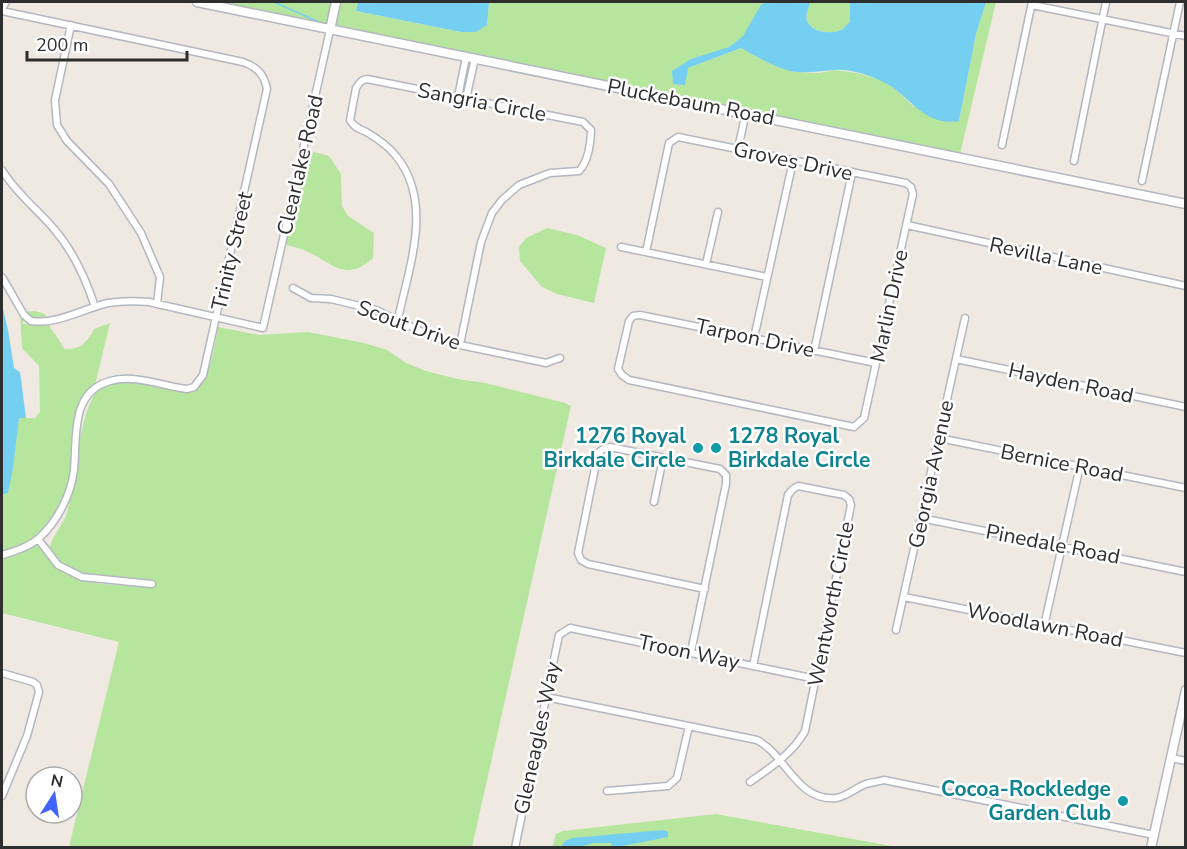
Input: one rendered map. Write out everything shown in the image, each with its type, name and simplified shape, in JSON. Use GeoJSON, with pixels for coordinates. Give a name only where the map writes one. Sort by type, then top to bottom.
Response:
{"type":"FeatureCollection","features":[{"type":"Feature","properties":{"kind":"street"},"geometry":{"type":"LineString","coordinates":[[2,9],[6,2]]}},
{"type":"Feature","properties":{"kind":"street","name":"Pluckebaum Road"},"geometry":{"type":"LineString","coordinates":[[197,2],[746,112],[1185,204]]}},
{"type":"Feature","properties":{"kind":"street","name":"Clearlake Road"},"geometry":{"type":"LineString","coordinates":[[217,318],[263,328],[336,2]]}},
{"type":"Feature","properties":{"kind":"street"},"geometry":{"type":"LineString","coordinates":[[1074,161],[1106,2]]}},
{"type":"Feature","properties":{"kind":"street"},"geometry":{"type":"LineString","coordinates":[[1142,181],[1180,2]]}},
{"type":"Feature","properties":{"kind":"street"},"geometry":{"type":"LineString","coordinates":[[1002,145],[1032,3],[1185,36]]}},
{"type":"Feature","properties":{"kind":"street","name":"Trinity Street"},"geometry":{"type":"LineString","coordinates":[[2,9],[243,62],[253,66],[265,80],[267,89],[206,369],[199,382],[187,389],[124,379],[100,385],[91,393],[77,416],[74,472],[62,509],[38,539],[14,552],[2,555]]}},
{"type":"Feature","properties":{"kind":"street"},"geometry":{"type":"LineString","coordinates":[[71,25],[55,100],[57,125],[67,141],[109,184],[141,233],[160,277],[157,304]]}},
{"type":"Feature","properties":{"kind":"street"},"geometry":{"type":"LineString","coordinates":[[458,97],[470,58]]}},
{"type":"Feature","properties":{"kind":"street"},"geometry":{"type":"LineString","coordinates":[[466,99],[470,58]]}},
{"type":"Feature","properties":{"kind":"street","name":"Sangria Circle"},"geometry":{"type":"LineString","coordinates":[[398,319],[416,229],[417,203],[405,169],[396,155],[382,143],[351,124],[350,114],[356,88],[362,80],[367,79],[583,122],[588,125],[591,135],[585,163],[579,171],[550,173],[535,178],[519,186],[502,200],[492,213],[481,242],[460,345]]}},
{"type":"Feature","properties":{"kind":"street"},"geometry":{"type":"LineString","coordinates":[[738,149],[746,112]]}},
{"type":"Feature","properties":{"kind":"street","name":"Groves Drive"},"geometry":{"type":"LineString","coordinates":[[646,252],[669,143],[678,137],[906,183],[911,188]]}},
{"type":"Feature","properties":{"kind":"street"},"geometry":{"type":"LineString","coordinates":[[754,338],[794,161]]}},
{"type":"Feature","properties":{"kind":"street"},"geometry":{"type":"LineString","coordinates":[[2,170],[15,189],[56,231],[81,271],[95,307]]}},
{"type":"Feature","properties":{"kind":"street"},"geometry":{"type":"LineString","coordinates":[[814,351],[852,173]]}},
{"type":"Feature","properties":{"kind":"street","name":"Marlin Drive"},"geometry":{"type":"LineString","coordinates":[[860,423],[864,418],[913,194],[911,188]]}},
{"type":"Feature","properties":{"kind":"street"},"geometry":{"type":"LineString","coordinates":[[706,264],[717,212]]}},
{"type":"Feature","properties":{"kind":"street","name":"Revilla Lane"},"geometry":{"type":"LineString","coordinates":[[906,225],[1185,286]]}},
{"type":"Feature","properties":{"kind":"street"},"geometry":{"type":"LineString","coordinates":[[621,247],[767,277]]}},
{"type":"Feature","properties":{"kind":"street"},"geometry":{"type":"LineString","coordinates":[[2,277],[24,315],[31,321],[49,321],[118,302],[157,304],[217,318]]}},
{"type":"Feature","properties":{"kind":"street","name":"Scout Drive"},"geometry":{"type":"LineString","coordinates":[[293,288],[311,298],[354,303],[398,319],[433,337],[460,345],[546,363],[560,357]]}},
{"type":"Feature","properties":{"kind":"street","name":"Tarpon Drive"},"geometry":{"type":"LineString","coordinates":[[860,423],[854,427],[629,380],[621,375],[618,369],[629,321],[633,316],[640,315],[876,363]]}},
{"type":"Feature","properties":{"kind":"street","name":"Georgia Avenue"},"geometry":{"type":"LineString","coordinates":[[896,630],[965,318]]}},
{"type":"Feature","properties":{"kind":"street","name":"Hayden Road"},"geometry":{"type":"LineString","coordinates":[[956,358],[1185,407]]}},
{"type":"Feature","properties":{"kind":"street","name":"Bernice Road"},"geometry":{"type":"LineString","coordinates":[[939,438],[1185,488]]}},
{"type":"Feature","properties":{"kind":"street"},"geometry":{"type":"LineString","coordinates":[[691,652],[705,589],[726,484],[726,474],[720,469],[610,447],[603,449],[598,453],[578,553],[581,560],[588,564],[705,589]]}},
{"type":"Feature","properties":{"kind":"street"},"geometry":{"type":"LineString","coordinates":[[654,502],[663,458]]}},
{"type":"Feature","properties":{"kind":"street"},"geometry":{"type":"LineString","coordinates":[[1044,626],[1080,466]]}},
{"type":"Feature","properties":{"kind":"street","name":"Wentworth Circle"},"geometry":{"type":"LineString","coordinates":[[750,782],[779,761],[800,741],[805,731],[851,505],[849,499],[844,495],[798,486],[788,495],[753,666]]}},
{"type":"Feature","properties":{"kind":"street","name":"Pinedale Road"},"geometry":{"type":"LineString","coordinates":[[921,518],[1185,572]]}},
{"type":"Feature","properties":{"kind":"street"},"geometry":{"type":"LineString","coordinates":[[38,539],[57,565],[82,578],[152,584]]}},
{"type":"Feature","properties":{"kind":"street","name":"Woodlawn Road"},"geometry":{"type":"LineString","coordinates":[[904,597],[1185,653]]}},
{"type":"Feature","properties":{"kind":"street","name":"Troon Way"},"geometry":{"type":"LineString","coordinates":[[563,632],[570,628],[816,679]]}},
{"type":"Feature","properties":{"kind":"street","name":"Gleneagles Way"},"geometry":{"type":"LineString","coordinates":[[515,848],[559,635],[563,632]]}},
{"type":"Feature","properties":{"kind":"street"},"geometry":{"type":"LineString","coordinates":[[2,673],[28,679],[37,685],[39,692],[27,736],[4,782],[2,795]]}},
{"type":"Feature","properties":{"kind":"street"},"geometry":{"type":"LineString","coordinates":[[1151,848],[1185,693]]}},
{"type":"Feature","properties":{"kind":"street"},"geometry":{"type":"LineString","coordinates":[[546,697],[757,740],[766,745],[803,787],[826,798],[840,797],[866,784],[884,780],[1154,835]]}},
{"type":"Feature","properties":{"kind":"street"},"geometry":{"type":"LineString","coordinates":[[607,790],[668,786],[673,783],[677,778],[689,726]]}},
{"type":"Feature","properties":{"kind":"street"},"geometry":{"type":"LineString","coordinates":[[1171,758],[1185,761]]}},
{"type":"Feature","properties":{"kind":"green space"},"geometry":{"type":"Polygon","coordinates":[[[212,2],[333,2],[328,26],[212,2]]]}},
{"type":"Feature","properties":{"kind":"green space"},"geometry":{"type":"Polygon","coordinates":[[[338,2],[358,2],[356,11],[461,32],[476,32],[487,25],[489,2],[767,2],[738,41],[719,51],[691,59],[688,68],[741,48],[794,72],[819,73],[835,70],[881,80],[895,89],[913,106],[959,121],[976,34],[986,2],[996,2],[960,154],[333,27],[338,2]]]}},
{"type":"Feature","properties":{"kind":"green space"},"geometry":{"type":"Polygon","coordinates":[[[810,2],[850,2],[850,22],[843,29],[834,32],[823,32],[813,28],[807,21],[810,2]]]}},
{"type":"Feature","properties":{"kind":"green space"},"geometry":{"type":"Polygon","coordinates":[[[577,82],[743,115],[742,119],[639,98],[577,82]]]}},
{"type":"Feature","properties":{"kind":"green space"},"geometry":{"type":"Polygon","coordinates":[[[306,150],[329,156],[341,174],[342,206],[348,216],[374,233],[373,258],[355,269],[340,269],[305,251],[284,244],[306,150]]]}},
{"type":"Feature","properties":{"kind":"green space"},"geometry":{"type":"Polygon","coordinates":[[[547,228],[577,235],[606,248],[594,303],[557,294],[542,287],[520,261],[519,247],[526,238],[547,228]]]}},
{"type":"Feature","properties":{"kind":"green space"},"geometry":{"type":"Polygon","coordinates":[[[35,311],[45,314],[46,318],[24,318],[23,324],[48,324],[64,349],[79,347],[86,342],[94,329],[110,323],[95,385],[81,402],[74,416],[71,472],[59,508],[37,536],[13,549],[2,552],[2,495],[8,493],[19,418],[35,418],[40,412],[39,366],[22,348],[20,312],[35,311]]]}},
{"type":"Feature","properties":{"kind":"green space"},"geometry":{"type":"Polygon","coordinates":[[[218,327],[259,335],[308,332],[387,350],[406,363],[426,371],[485,383],[571,406],[472,847],[69,847],[74,825],[84,825],[84,786],[119,642],[2,613],[2,558],[14,555],[37,543],[49,559],[61,570],[74,577],[103,584],[154,587],[154,581],[97,576],[71,568],[49,551],[50,546],[68,510],[83,426],[94,396],[101,388],[115,383],[129,382],[174,391],[187,391],[198,387],[206,376],[214,352],[218,327]]]}},
{"type":"Feature","properties":{"kind":"green space"},"geometry":{"type":"Polygon","coordinates":[[[716,814],[897,847],[552,848],[556,834],[563,831],[716,814]]]}},
{"type":"Feature","properties":{"kind":"water"},"geometry":{"type":"Polygon","coordinates":[[[358,2],[489,2],[487,25],[476,32],[461,32],[356,11],[358,2]]]}},
{"type":"Feature","properties":{"kind":"water"},"geometry":{"type":"Polygon","coordinates":[[[767,2],[810,2],[807,21],[813,28],[829,32],[839,31],[850,22],[850,2],[986,2],[976,34],[959,121],[946,122],[935,119],[925,114],[889,85],[868,76],[839,70],[790,71],[768,63],[741,48],[688,68],[685,85],[673,84],[672,71],[691,59],[729,47],[743,36],[761,5],[767,2]]]}},
{"type":"Feature","properties":{"kind":"water"},"geometry":{"type":"Polygon","coordinates":[[[2,305],[14,368],[20,372],[26,418],[19,418],[8,493],[2,495],[2,305]]]}},
{"type":"Feature","properties":{"kind":"water"},"geometry":{"type":"Polygon","coordinates":[[[663,830],[668,832],[668,837],[622,846],[612,846],[611,843],[593,843],[580,847],[561,847],[565,841],[572,838],[663,830]]]}},
{"type":"Feature","properties":{"kind":"waterway"},"geometry":{"type":"LineString","coordinates":[[274,2],[319,22]]}},
{"type":"Feature","properties":{"kind":"place","name":"1276 Royal Birkdale Circle"},"geometry":{"type":"Point","coordinates":[698,448]}},
{"type":"Feature","properties":{"kind":"place","name":"1278 Royal Birkdale Circle"},"geometry":{"type":"Point","coordinates":[716,448]}},
{"type":"Feature","properties":{"kind":"place","name":"Cocoa-Rockledge Garden Club"},"geometry":{"type":"Point","coordinates":[1123,801]}}]}
